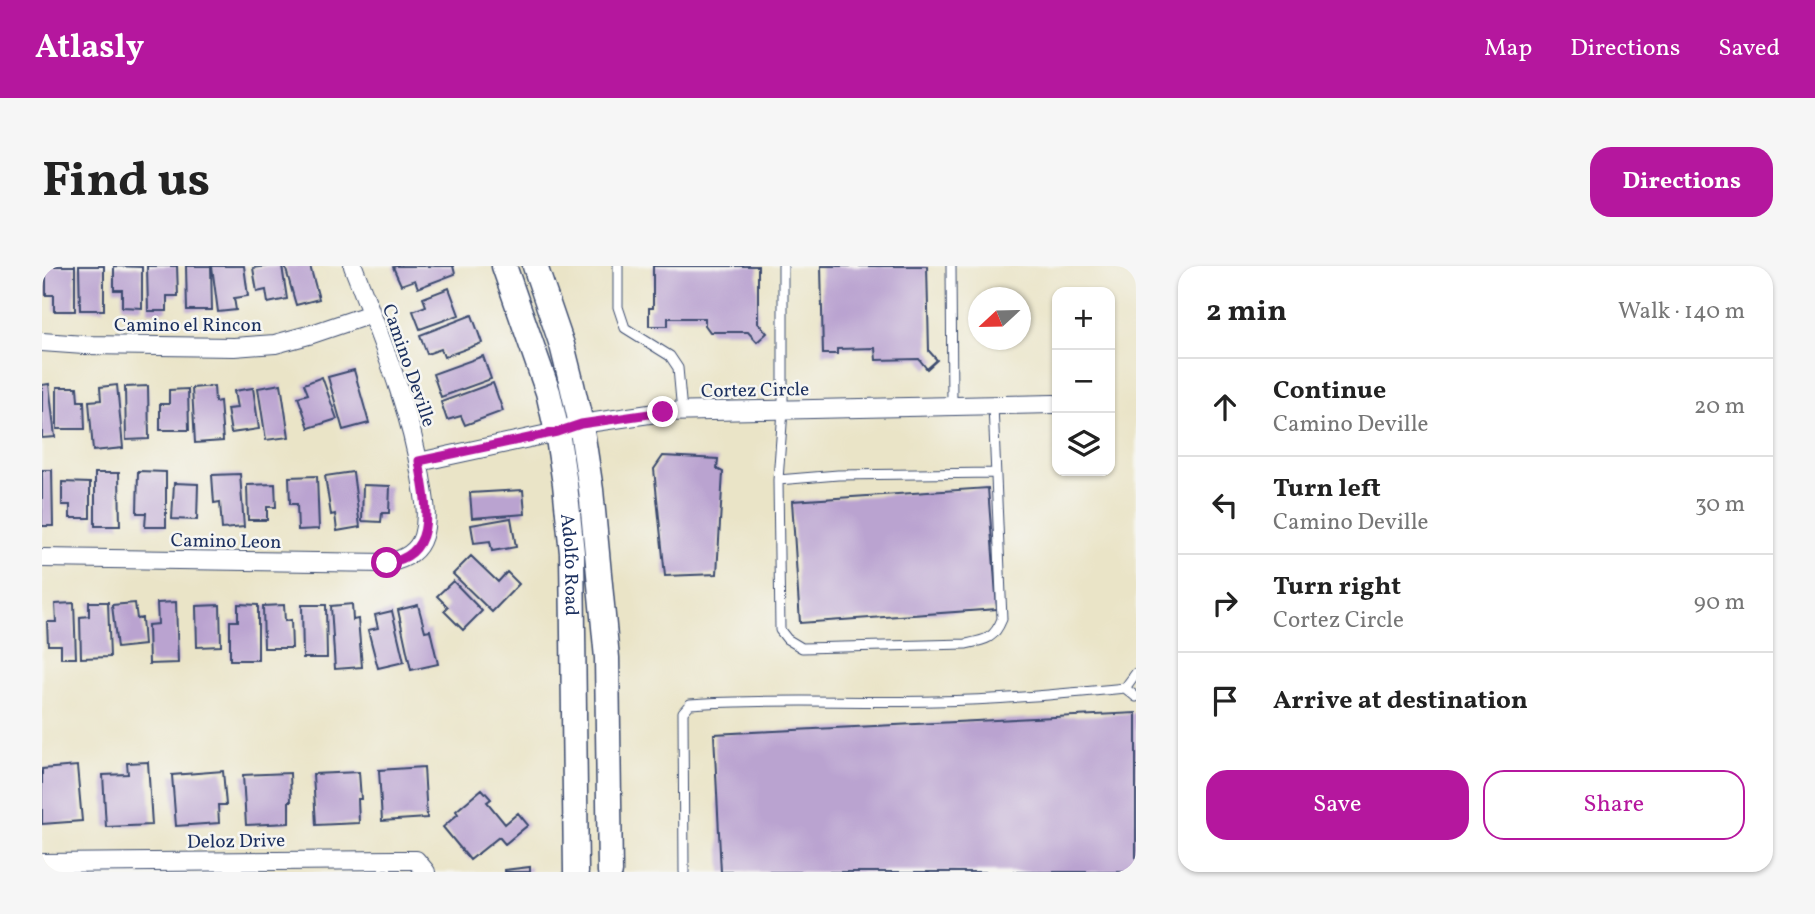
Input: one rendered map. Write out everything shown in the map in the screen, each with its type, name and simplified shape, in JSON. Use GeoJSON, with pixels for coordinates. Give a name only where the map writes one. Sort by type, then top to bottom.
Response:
{"type":"FeatureCollection","features":[{"type":"Feature","properties":{"kind":"street","name":"Camino Deville"},"geometry":{"type":"LineString","coordinates":[[353,266],[403,401],[419,461],[426,518],[423,537],[417,548],[408,556]]}},
{"type":"Feature","properties":{"kind":"street","name":"Adolfo Road"},"geometry":{"type":"LineString","coordinates":[[504,266],[548,392],[565,484],[572,553],[576,872]]}},
{"type":"Feature","properties":{"kind":"street","name":"Adolfo Road"},"geometry":{"type":"LineString","coordinates":[[535,266],[562,345],[581,424],[596,536],[607,658],[610,872]]}},
{"type":"Feature","properties":{"kind":"street","name":"Camino el Rincon"},"geometry":{"type":"LineString","coordinates":[[42,342],[234,347],[275,344],[371,314]]}},
{"type":"Feature","properties":{"kind":"street","name":"Cortez Circle"},"geometry":{"type":"LineString","coordinates":[[419,461],[557,432],[581,424],[633,416],[682,412],[1052,404]]}},
{"type":"Feature","properties":{"kind":"street","name":"Camino Leon"},"geometry":{"type":"LineString","coordinates":[[42,558],[387,563],[408,556]]}},
{"type":"Feature","properties":{"kind":"street","name":"Deloz Drive"},"geometry":{"type":"LineString","coordinates":[[42,863],[219,867],[416,860],[426,872]]}},
{"type":"Feature","properties":{"kind":"lane"},"geometry":{"type":"LineString","coordinates":[[618,266],[618,307],[625,328],[670,356],[678,368],[682,412]]}},
{"type":"Feature","properties":{"kind":"lane"},"geometry":{"type":"LineString","coordinates":[[783,266],[783,410],[778,480],[780,630],[788,639],[802,648],[966,644],[984,640],[997,632],[1002,619],[993,405]]}},
{"type":"Feature","properties":{"kind":"lane"},"geometry":{"type":"LineString","coordinates":[[951,266],[952,406]]}},
{"type":"Feature","properties":{"kind":"lane"},"geometry":{"type":"LineString","coordinates":[[778,480],[838,475],[995,473]]}},
{"type":"Feature","properties":{"kind":"lane"},"geometry":{"type":"LineString","coordinates":[[1125,688],[1136,673]]}},
{"type":"Feature","properties":{"kind":"lane"},"geometry":{"type":"LineString","coordinates":[[684,872],[682,712],[690,704],[729,701],[935,701],[1059,695],[1125,688],[1136,696]]}},
{"type":"Feature","properties":{"kind":"building"},"geometry":{"type":"Polygon","coordinates":[[[46,266],[75,266],[75,311],[54,311],[54,295],[46,295],[46,266]]]}},
{"type":"Feature","properties":{"kind":"building"},"geometry":{"type":"Polygon","coordinates":[[[79,266],[104,266],[104,310],[80,310],[79,266]]]}},
{"type":"Feature","properties":{"kind":"building"},"geometry":{"type":"Polygon","coordinates":[[[114,266],[142,267],[142,308],[122,307],[122,290],[114,290],[114,266]]]}},
{"type":"Feature","properties":{"kind":"building"},"geometry":{"type":"Polygon","coordinates":[[[147,266],[177,266],[178,296],[167,296],[167,311],[148,311],[147,266]]]}},
{"type":"Feature","properties":{"kind":"building"},"geometry":{"type":"Polygon","coordinates":[[[186,266],[211,266],[212,310],[187,310],[186,266]]]}},
{"type":"Feature","properties":{"kind":"building"},"geometry":{"type":"Polygon","coordinates":[[[212,266],[244,266],[248,296],[234,298],[236,310],[218,312],[212,266]]]}},
{"type":"Feature","properties":{"kind":"building"},"geometry":{"type":"Polygon","coordinates":[[[282,266],[287,299],[268,303],[266,290],[257,292],[253,268],[282,266]]]}},
{"type":"Feature","properties":{"kind":"building"},"geometry":{"type":"Polygon","coordinates":[[[285,266],[310,266],[319,299],[296,305],[285,266]]]}},
{"type":"Feature","properties":{"kind":"building"},"geometry":{"type":"Polygon","coordinates":[[[453,266],[455,274],[418,288],[415,280],[401,285],[393,267],[453,266]]]}},
{"type":"Feature","properties":{"kind":"building"},"geometry":{"type":"Polygon","coordinates":[[[653,266],[758,266],[758,323],[767,333],[757,342],[748,332],[710,332],[705,325],[705,318],[668,318],[668,326],[649,326],[649,308],[653,308],[653,266]]]}},
{"type":"Feature","properties":{"kind":"building"},"geometry":{"type":"Polygon","coordinates":[[[821,266],[927,266],[929,351],[937,360],[927,369],[919,359],[876,360],[875,348],[837,349],[837,354],[823,354],[821,266]]]}},
{"type":"Feature","properties":{"kind":"building"},"geometry":{"type":"Polygon","coordinates":[[[449,288],[459,315],[420,329],[413,311],[426,306],[423,298],[449,288]]]}},
{"type":"Feature","properties":{"kind":"building"},"geometry":{"type":"Polygon","coordinates":[[[472,315],[482,343],[444,357],[441,349],[427,354],[420,335],[472,315]]]}},
{"type":"Feature","properties":{"kind":"building"},"geometry":{"type":"Polygon","coordinates":[[[483,356],[491,379],[441,397],[433,374],[483,356]]]}},
{"type":"Feature","properties":{"kind":"building"},"geometry":{"type":"Polygon","coordinates":[[[354,370],[369,423],[343,430],[328,377],[354,370]]]}},
{"type":"Feature","properties":{"kind":"building"},"geometry":{"type":"Polygon","coordinates":[[[322,377],[337,419],[309,428],[298,397],[308,394],[304,384],[322,377]]]}},
{"type":"Feature","properties":{"kind":"building"},"geometry":{"type":"Polygon","coordinates":[[[493,383],[503,411],[465,425],[461,416],[447,420],[441,402],[493,383]]]}},
{"type":"Feature","properties":{"kind":"building"},"geometry":{"type":"Polygon","coordinates":[[[49,384],[55,437],[42,438],[42,385],[49,384]]]}},
{"type":"Feature","properties":{"kind":"building"},"geometry":{"type":"Polygon","coordinates":[[[281,384],[289,437],[266,440],[258,388],[281,384]]]}},
{"type":"Feature","properties":{"kind":"building"},"geometry":{"type":"Polygon","coordinates":[[[117,385],[123,448],[93,451],[89,401],[101,400],[100,387],[117,385]]]}},
{"type":"Feature","properties":{"kind":"building"},"geometry":{"type":"Polygon","coordinates":[[[148,386],[149,439],[126,440],[125,387],[148,386]]]}},
{"type":"Feature","properties":{"kind":"building"},"geometry":{"type":"Polygon","coordinates":[[[214,386],[215,402],[220,401],[223,441],[195,443],[192,388],[214,386]]]}},
{"type":"Feature","properties":{"kind":"building"},"geometry":{"type":"Polygon","coordinates":[[[57,387],[77,387],[78,401],[84,401],[85,429],[57,429],[57,387]]]}},
{"type":"Feature","properties":{"kind":"building"},"geometry":{"type":"Polygon","coordinates":[[[253,388],[259,429],[231,433],[227,409],[237,408],[234,391],[253,388]]]}},
{"type":"Feature","properties":{"kind":"building"},"geometry":{"type":"Polygon","coordinates":[[[188,389],[189,430],[160,430],[160,404],[169,404],[169,390],[188,389]]]}},
{"type":"Feature","properties":{"kind":"building"},"geometry":{"type":"Polygon","coordinates":[[[663,456],[718,459],[717,469],[723,472],[717,574],[665,576],[654,469],[663,456]]]}},
{"type":"Feature","properties":{"kind":"building"},"geometry":{"type":"Polygon","coordinates":[[[42,470],[52,470],[53,526],[42,526],[42,470]]]}},
{"type":"Feature","properties":{"kind":"building"},"geometry":{"type":"Polygon","coordinates":[[[138,471],[166,472],[166,527],[145,527],[146,513],[137,513],[138,471]]]}},
{"type":"Feature","properties":{"kind":"building"},"geometry":{"type":"Polygon","coordinates":[[[353,472],[360,527],[337,531],[335,514],[331,515],[325,476],[353,472]]]}},
{"type":"Feature","properties":{"kind":"building"},"geometry":{"type":"Polygon","coordinates":[[[95,473],[119,473],[120,526],[95,526],[95,473]]]}},
{"type":"Feature","properties":{"kind":"building"},"geometry":{"type":"Polygon","coordinates":[[[240,474],[244,527],[222,529],[220,502],[214,503],[212,475],[240,474]]]}},
{"type":"Feature","properties":{"kind":"building"},"geometry":{"type":"Polygon","coordinates":[[[317,476],[319,529],[298,530],[297,504],[290,504],[289,477],[317,476]]]}},
{"type":"Feature","properties":{"kind":"building"},"geometry":{"type":"Polygon","coordinates":[[[62,482],[90,483],[90,518],[70,518],[70,505],[62,505],[62,482]]]}},
{"type":"Feature","properties":{"kind":"building"},"geometry":{"type":"Polygon","coordinates":[[[174,483],[198,484],[197,520],[172,519],[174,483]]]}},
{"type":"Feature","properties":{"kind":"building"},"geometry":{"type":"Polygon","coordinates":[[[275,484],[276,507],[267,507],[267,520],[248,520],[247,485],[275,484]]]}},
{"type":"Feature","properties":{"kind":"building"},"geometry":{"type":"Polygon","coordinates":[[[363,485],[390,486],[389,513],[382,513],[381,522],[362,521],[363,485]]]}},
{"type":"Feature","properties":{"kind":"building"},"geometry":{"type":"Polygon","coordinates":[[[988,488],[997,609],[800,623],[792,501],[988,488]]]}},
{"type":"Feature","properties":{"kind":"building"},"geometry":{"type":"Polygon","coordinates":[[[523,490],[525,514],[472,518],[470,493],[523,490]]]}},
{"type":"Feature","properties":{"kind":"building"},"geometry":{"type":"Polygon","coordinates":[[[511,518],[516,547],[492,551],[490,541],[474,543],[471,525],[511,518]]]}},
{"type":"Feature","properties":{"kind":"building"},"geometry":{"type":"Polygon","coordinates":[[[471,556],[498,582],[507,572],[519,584],[492,612],[453,574],[471,556]]]}},
{"type":"Feature","properties":{"kind":"building"},"geometry":{"type":"Polygon","coordinates":[[[453,581],[482,611],[463,630],[444,611],[448,607],[437,596],[453,581]]]}},
{"type":"Feature","properties":{"kind":"building"},"geometry":{"type":"Polygon","coordinates":[[[89,602],[108,602],[110,657],[81,658],[80,617],[89,616],[89,602]]]}},
{"type":"Feature","properties":{"kind":"building"},"geometry":{"type":"Polygon","coordinates":[[[176,602],[178,663],[149,664],[148,625],[158,624],[157,603],[176,602]]]}},
{"type":"Feature","properties":{"kind":"building"},"geometry":{"type":"Polygon","coordinates":[[[74,603],[76,658],[61,658],[61,645],[48,645],[47,622],[56,622],[55,604],[74,603]]]}},
{"type":"Feature","properties":{"kind":"building"},"geometry":{"type":"Polygon","coordinates":[[[135,603],[137,619],[142,618],[144,645],[117,648],[112,605],[135,603]]]}},
{"type":"Feature","properties":{"kind":"building"},"geometry":{"type":"Polygon","coordinates":[[[238,604],[258,605],[258,660],[230,660],[230,621],[238,621],[238,604]]]}},
{"type":"Feature","properties":{"kind":"building"},"geometry":{"type":"Polygon","coordinates":[[[352,604],[353,620],[358,619],[362,667],[335,669],[331,606],[352,604]]]}},
{"type":"Feature","properties":{"kind":"building"},"geometry":{"type":"Polygon","coordinates":[[[220,605],[221,646],[197,647],[196,606],[220,605]]]}},
{"type":"Feature","properties":{"kind":"building"},"geometry":{"type":"Polygon","coordinates":[[[284,605],[285,621],[291,620],[292,648],[264,648],[263,606],[284,605]]]}},
{"type":"Feature","properties":{"kind":"building"},"geometry":{"type":"Polygon","coordinates":[[[302,605],[326,605],[327,658],[303,658],[302,605]]]}},
{"type":"Feature","properties":{"kind":"building"},"geometry":{"type":"Polygon","coordinates":[[[418,605],[425,631],[430,630],[438,664],[411,670],[398,610],[418,605]]]}},
{"type":"Feature","properties":{"kind":"building"},"geometry":{"type":"Polygon","coordinates":[[[392,611],[404,662],[378,668],[368,630],[378,628],[375,615],[392,611]]]}},
{"type":"Feature","properties":{"kind":"building"},"geometry":{"type":"Polygon","coordinates":[[[1136,713],[1136,872],[721,872],[714,734],[1136,713]]]}},
{"type":"Feature","properties":{"kind":"building"},"geometry":{"type":"Polygon","coordinates":[[[148,762],[152,825],[106,827],[103,775],[128,774],[127,763],[148,762]]]}},
{"type":"Feature","properties":{"kind":"building"},"geometry":{"type":"Polygon","coordinates":[[[77,766],[82,821],[42,824],[42,769],[77,766]]]}},
{"type":"Feature","properties":{"kind":"building"},"geometry":{"type":"Polygon","coordinates":[[[424,767],[427,818],[382,821],[379,770],[424,767]]]}},
{"type":"Feature","properties":{"kind":"building"},"geometry":{"type":"Polygon","coordinates":[[[223,771],[226,805],[218,805],[219,823],[176,826],[172,775],[223,771]]]}},
{"type":"Feature","properties":{"kind":"building"},"geometry":{"type":"Polygon","coordinates":[[[359,772],[359,823],[316,825],[313,774],[359,772]]]}},
{"type":"Feature","properties":{"kind":"building"},"geometry":{"type":"Polygon","coordinates":[[[290,773],[289,823],[246,825],[243,775],[290,773]]]}},
{"type":"Feature","properties":{"kind":"building"},"geometry":{"type":"Polygon","coordinates":[[[482,789],[491,799],[487,802],[505,824],[518,813],[528,825],[505,844],[499,837],[470,860],[443,827],[458,814],[456,811],[482,789]]]}},
{"type":"Feature","properties":{"kind":"building"},"geometry":{"type":"Polygon","coordinates":[[[530,867],[530,872],[505,872],[505,870],[530,867]]]}},
{"type":"Feature","properties":{"kind":"route"},"geometry":{"type":"LineString","coordinates":[[387,563],[408,556],[417,548],[423,537],[425,498],[419,461],[557,432],[581,424],[663,412]]}}]}
